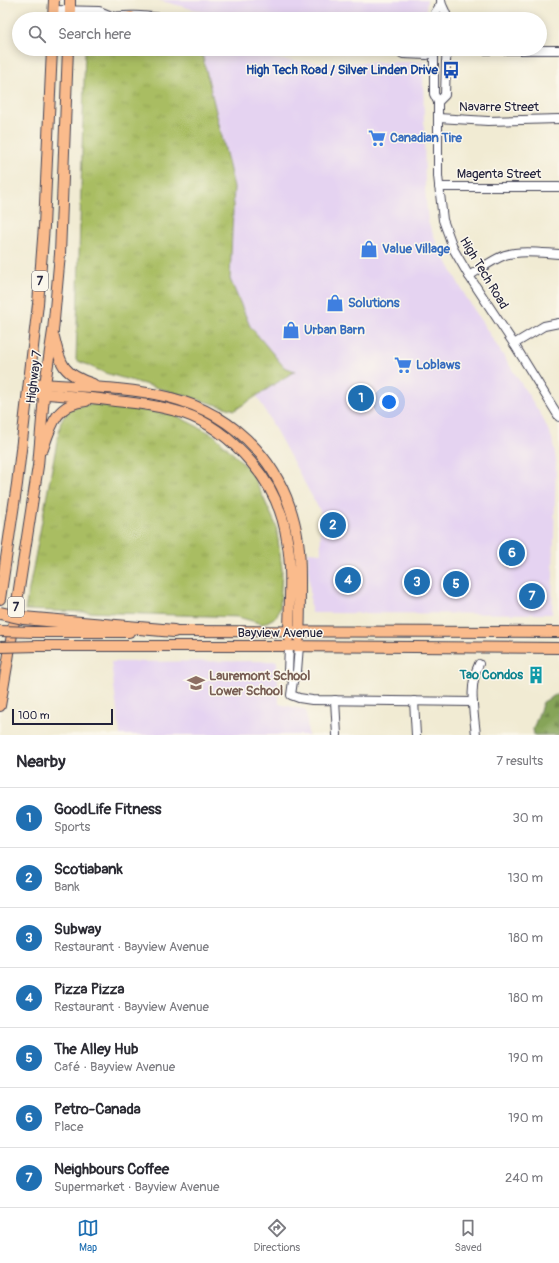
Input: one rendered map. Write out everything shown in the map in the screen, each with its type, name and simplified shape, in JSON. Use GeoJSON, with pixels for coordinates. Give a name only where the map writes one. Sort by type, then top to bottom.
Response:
{"type":"FeatureCollection","features":[{"type":"Feature","properties":{"kind":"highway"},"geometry":{"type":"LineString","coordinates":[[0,613],[23,618],[174,631]]}},
{"type":"Feature","properties":{"kind":"main road"},"geometry":{"type":"LineString","coordinates":[[70,0],[70,12]]}},
{"type":"Feature","properties":{"kind":"main road","name":"Highway 7"},"geometry":{"type":"LineString","coordinates":[[0,599],[17,484],[38,304],[44,226],[52,56]]}},
{"type":"Feature","properties":{"kind":"main road","name":"Highway 7"},"geometry":{"type":"LineString","coordinates":[[0,706],[38,466],[45,389],[53,331],[60,246],[69,56]]}},
{"type":"Feature","properties":{"kind":"main road"},"geometry":{"type":"LineString","coordinates":[[53,331],[59,356],[65,370],[78,379],[106,389]]}},
{"type":"Feature","properties":{"kind":"main road"},"geometry":{"type":"LineString","coordinates":[[29,387],[158,406],[185,414],[205,423],[224,435],[243,452],[258,470],[271,490],[281,514],[288,541],[294,646]]}},
{"type":"Feature","properties":{"kind":"main road"},"geometry":{"type":"LineString","coordinates":[[45,389],[106,389],[168,397],[204,410],[236,430],[250,442],[264,458],[274,473],[290,505],[298,542],[300,567],[294,631]]}},
{"type":"Feature","properties":{"kind":"main road"},"geometry":{"type":"LineString","coordinates":[[38,466],[50,426],[57,415],[75,402],[104,399]]}},
{"type":"Feature","properties":{"kind":"main road","name":"Bayview Avenue"},"geometry":{"type":"LineString","coordinates":[[0,631],[559,632]]}},
{"type":"Feature","properties":{"kind":"main road","name":"Bayview Avenue"},"geometry":{"type":"LineString","coordinates":[[0,647],[294,646],[559,648]]}},
{"type":"Feature","properties":{"kind":"street"},"geometry":{"type":"LineString","coordinates":[[436,12],[441,2]]}},
{"type":"Feature","properties":{"kind":"street"},"geometry":{"type":"LineString","coordinates":[[441,2],[446,12]]}},
{"type":"Feature","properties":{"kind":"street"},"geometry":{"type":"LineString","coordinates":[[92,12],[102,12]]}},
{"type":"Feature","properties":{"kind":"street"},"geometry":{"type":"LineString","coordinates":[[547,50],[559,50]]}},
{"type":"Feature","properties":{"kind":"street","name":"High Tech Road"},"geometry":{"type":"LineString","coordinates":[[433,56],[434,94],[438,102],[438,176],[443,220],[454,250],[469,276],[557,408],[559,417]]}},
{"type":"Feature","properties":{"kind":"street","name":"High Tech Road"},"geometry":{"type":"LineString","coordinates":[[438,102],[445,95],[446,56]]}},
{"type":"Feature","properties":{"kind":"street","name":"Navarre Street"},"geometry":{"type":"LineString","coordinates":[[438,118],[488,121],[559,119]]}},
{"type":"Feature","properties":{"kind":"street","name":"Magenta Street"},"geometry":{"type":"LineString","coordinates":[[439,187],[559,187]]}},
{"type":"Feature","properties":{"kind":"street"},"geometry":{"type":"LineString","coordinates":[[469,276],[505,255],[526,252],[559,254]]}},
{"type":"Feature","properties":{"kind":"street"},"geometry":{"type":"LineString","coordinates":[[514,344],[544,326],[559,323]]}},
{"type":"Feature","properties":{"kind":"street"},"geometry":{"type":"LineString","coordinates":[[294,646],[288,672],[293,681],[291,695],[299,698],[308,700],[473,702]]}},
{"type":"Feature","properties":{"kind":"street"},"geometry":{"type":"LineString","coordinates":[[476,735],[473,702],[473,679],[479,664]]}},
{"type":"Feature","properties":{"kind":"street"},"geometry":{"type":"LineString","coordinates":[[335,700],[337,735]]}},
{"type":"Feature","properties":{"kind":"street"},"geometry":{"type":"LineString","coordinates":[[414,701],[416,735]]}},
{"type":"Feature","properties":{"kind":"shaded area"},"geometry":{"type":"Polygon","coordinates":[[[158,0],[427,0],[426,12],[203,12],[158,0]]]}},
{"type":"Feature","properties":{"kind":"shaded area"},"geometry":{"type":"Polygon","coordinates":[[[203,56],[262,56],[283,60],[321,63],[423,62],[425,189],[428,222],[439,248],[466,297],[541,415],[552,438],[556,460],[552,614],[311,613],[308,552],[321,553],[320,511],[257,396],[295,371],[284,367],[250,326],[230,279],[234,187],[203,56]]]}},
{"type":"Feature","properties":{"kind":"shaded area","name":"Lauremont School Lower School"},"geometry":{"type":"Polygon","coordinates":[[[277,661],[279,704],[306,710],[308,735],[120,735],[111,662],[277,661]]]}},
{"type":"Feature","properties":{"kind":"green space"},"geometry":{"type":"Polygon","coordinates":[[[85,56],[203,56],[234,187],[230,279],[250,326],[284,367],[295,371],[235,410],[105,373],[76,360],[85,56]]]}},
{"type":"Feature","properties":{"kind":"green space"},"geometry":{"type":"Polygon","coordinates":[[[91,404],[173,414],[214,435],[251,471],[276,525],[282,569],[280,608],[276,617],[263,624],[238,617],[25,610],[61,421],[70,408],[91,404]]]}},
{"type":"Feature","properties":{"kind":"green space"},"geometry":{"type":"Polygon","coordinates":[[[559,693],[559,735],[534,735],[533,729],[543,702],[559,693]]]}},
{"type":"Feature","properties":{"kind":"place","name":"High Tech Road / Silver Linden Drive"},"geometry":{"type":"Point","coordinates":[451,70]}},
{"type":"Feature","properties":{"kind":"place","name":"Canadian Tire"},"geometry":{"type":"Point","coordinates":[377,138]}},
{"type":"Feature","properties":{"kind":"place","name":"Value Village"},"geometry":{"type":"Point","coordinates":[369,249]}},
{"type":"Feature","properties":{"kind":"place","name":"Solutions"},"geometry":{"type":"Point","coordinates":[335,303]}},
{"type":"Feature","properties":{"kind":"place","name":"Urban Barn"},"geometry":{"type":"Point","coordinates":[291,330]}},
{"type":"Feature","properties":{"kind":"place","name":"Loblaws"},"geometry":{"type":"Point","coordinates":[403,365]}},
{"type":"Feature","properties":{"kind":"place","name":"GoodLife Fitness"},"geometry":{"type":"Point","coordinates":[361,398]}},
{"type":"Feature","properties":{"kind":"place","name":"Scotiabank"},"geometry":{"type":"Point","coordinates":[333,525]}},
{"type":"Feature","properties":{"kind":"place","name":"Petro-Canada"},"geometry":{"type":"Point","coordinates":[512,553]}},
{"type":"Feature","properties":{"kind":"place","name":"Pizza Pizza"},"geometry":{"type":"Point","coordinates":[348,580]}},
{"type":"Feature","properties":{"kind":"place","name":"Subway"},"geometry":{"type":"Point","coordinates":[417,582]}},
{"type":"Feature","properties":{"kind":"place","name":"The Alley Hub"},"geometry":{"type":"Point","coordinates":[456,584]}},
{"type":"Feature","properties":{"kind":"place","name":"Neighbours Coffee"},"geometry":{"type":"Point","coordinates":[532,596]}},
{"type":"Feature","properties":{"kind":"place","name":"Tao Condos"},"geometry":{"type":"Point","coordinates":[536,675]}},
{"type":"Feature","properties":{"kind":"place","name":"Lauremont School Lower School"},"geometry":{"type":"Point","coordinates":[196,683]}}]}
